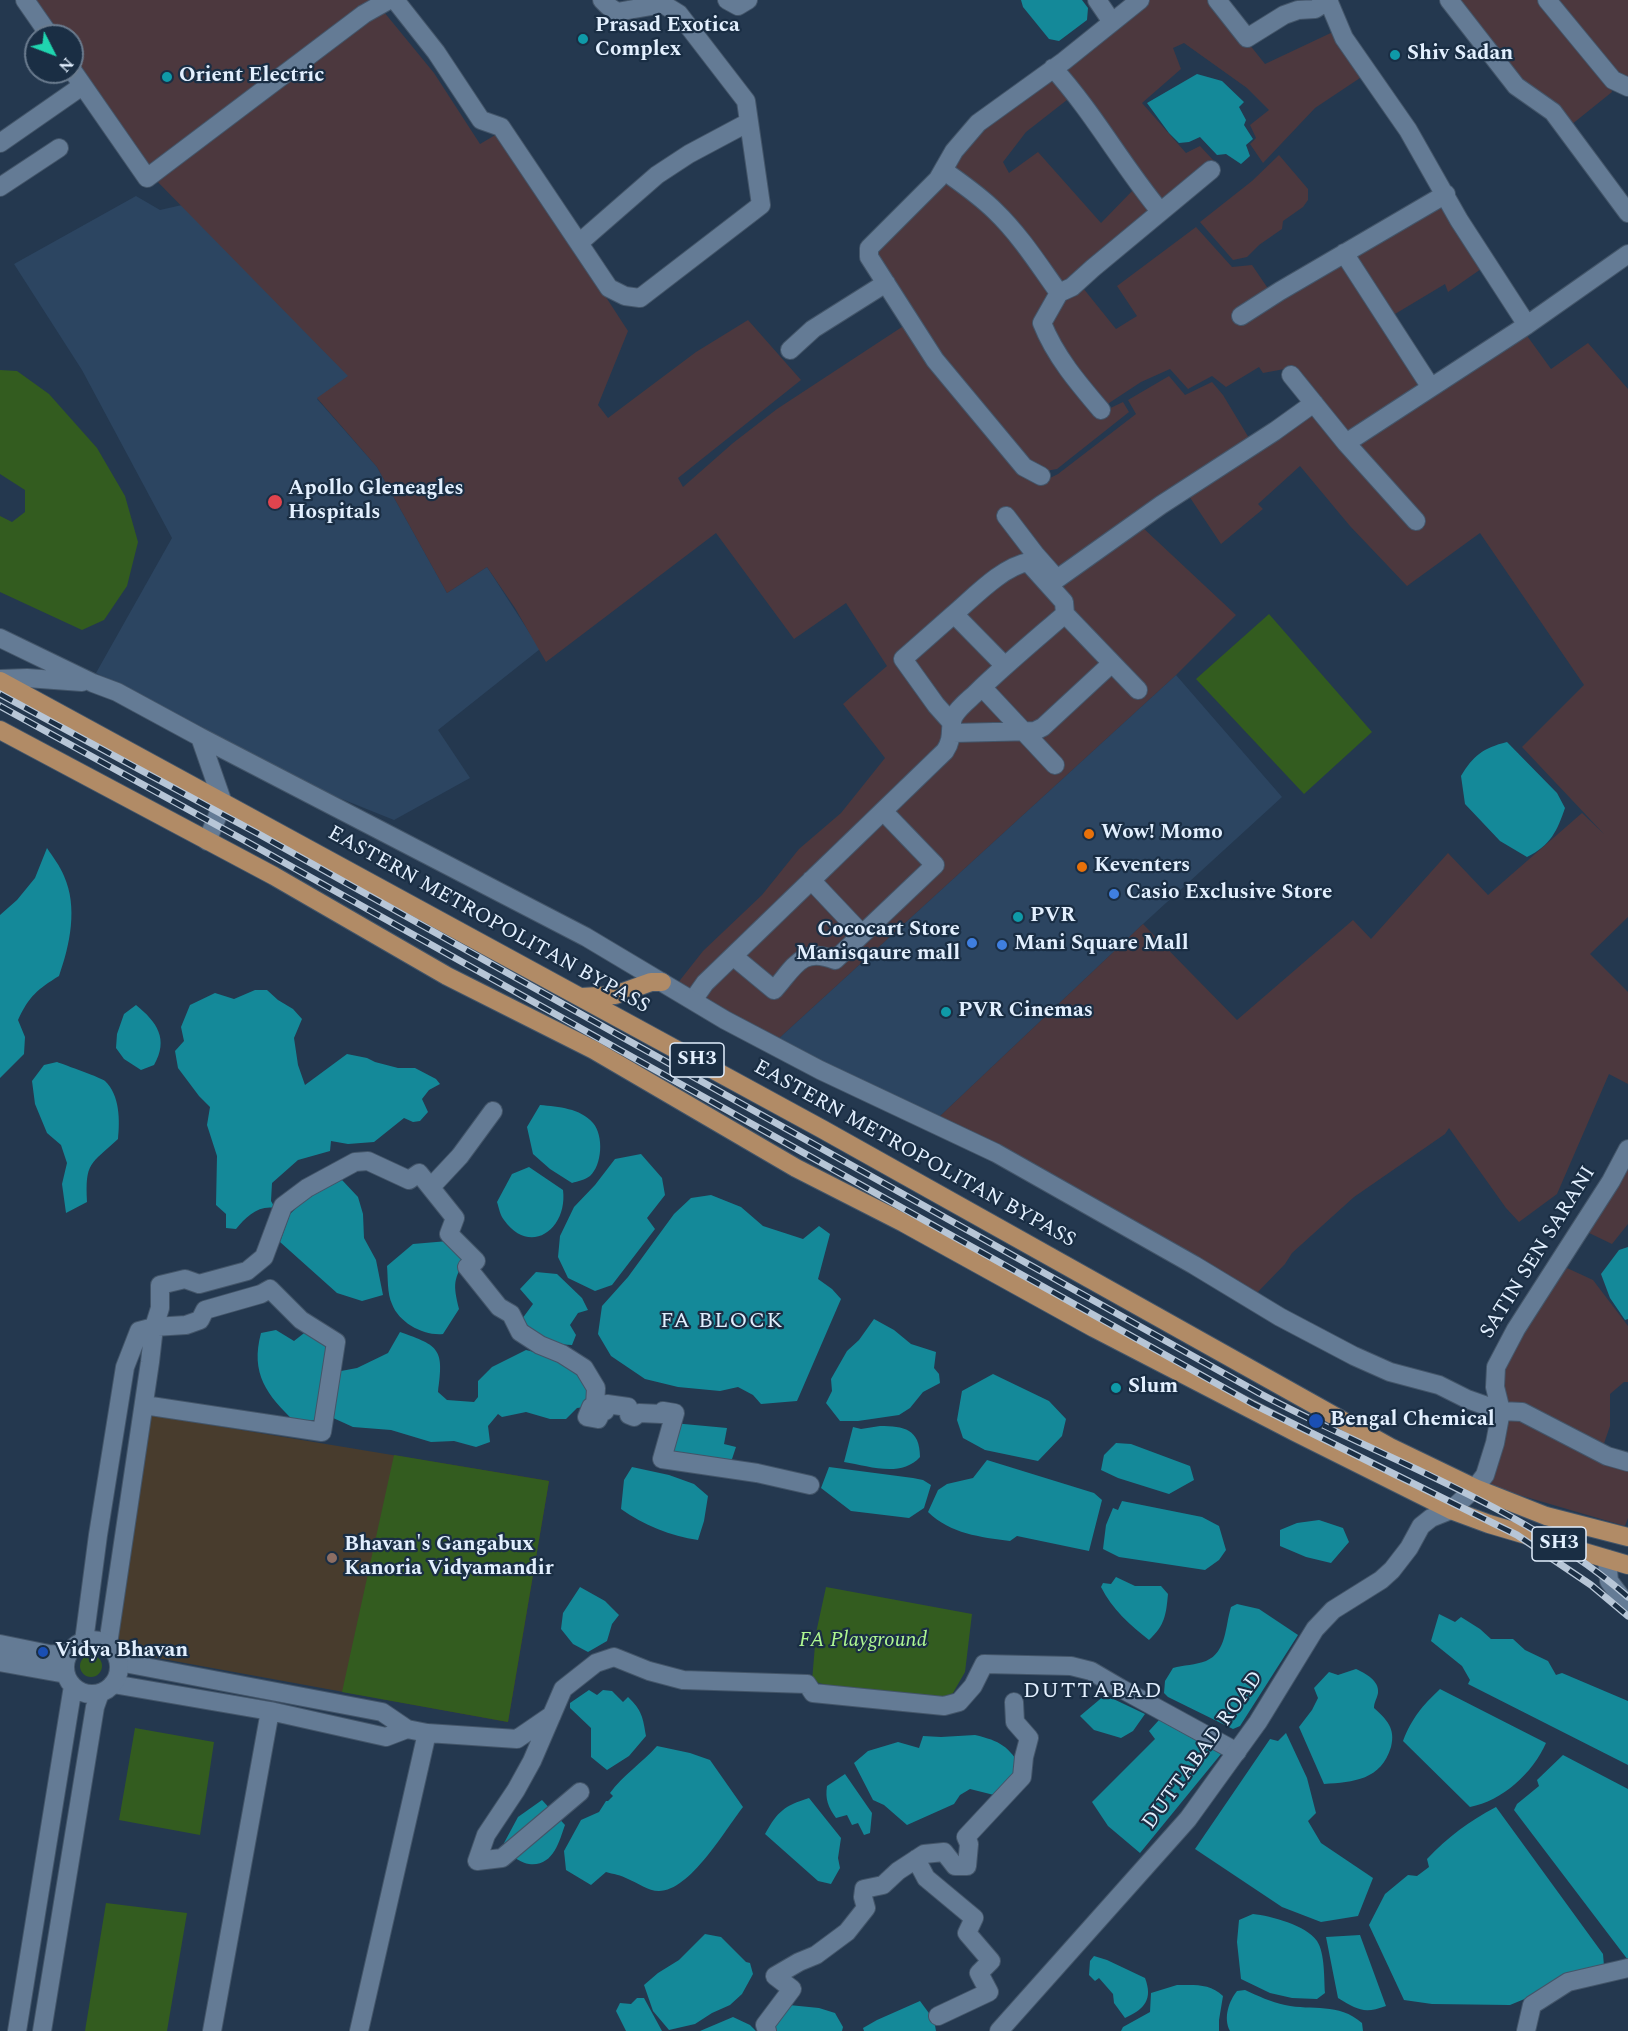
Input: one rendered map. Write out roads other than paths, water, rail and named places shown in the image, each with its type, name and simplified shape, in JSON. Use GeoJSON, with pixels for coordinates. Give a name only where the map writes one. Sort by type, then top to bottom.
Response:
{"type":"FeatureCollection","features":[{"type":"Feature","properties":{"kind":"main road","name":"EASTERN METROPOLITAN BYPASS"},"geometry":{"type":"LineString","coordinates":[[0,680],[822,1128],[1390,1447],[1475,1488],[1546,1516],[1628,1537]]}},
{"type":"Feature","properties":{"kind":"main road","name":"SH3"},"geometry":{"type":"LineString","coordinates":[[0,730],[274,876],[447,976],[594,1050],[796,1168],[904,1223],[1094,1328],[1451,1510],[1489,1524],[1628,1565]]}},
{"type":"Feature","properties":{"kind":"main road"},"geometry":{"type":"LineString","coordinates":[[582,997],[615,994],[651,982],[662,982]]}},
{"type":"Feature","properties":{"kind":"street"},"geometry":{"type":"LineString","coordinates":[[25,0],[42,24]]}},
{"type":"Feature","properties":{"kind":"street"},"geometry":{"type":"LineString","coordinates":[[0,143],[82,86],[147,178],[364,14],[388,0]]}},
{"type":"Feature","properties":{"kind":"street"},"geometry":{"type":"LineString","coordinates":[[395,0],[436,52],[481,120],[501,127],[609,288],[625,296],[640,298],[761,205],[746,101],[679,14],[663,4],[617,12],[602,0]]}},
{"type":"Feature","properties":{"kind":"street"},"geometry":{"type":"LineString","coordinates":[[727,0],[738,6],[748,0]]}},
{"type":"Feature","properties":{"kind":"street"},"geometry":{"type":"LineString","coordinates":[[1096,0],[1112,22]]}},
{"type":"Feature","properties":{"kind":"street"},"geometry":{"type":"LineString","coordinates":[[1041,476],[1024,467],[935,360],[869,257],[869,248],[938,179],[954,152],[978,123],[1140,0]]}},
{"type":"Feature","properties":{"kind":"street"},"geometry":{"type":"LineString","coordinates":[[1217,0],[1247,38],[1284,15],[1298,10],[1315,9],[1329,0],[1344,38],[1408,130],[1460,220],[1527,325]]}},
{"type":"Feature","properties":{"kind":"street"},"geometry":{"type":"LineString","coordinates":[[1449,0],[1515,86],[1553,112],[1628,213]]}},
{"type":"Feature","properties":{"kind":"street"},"geometry":{"type":"LineString","coordinates":[[1547,0],[1613,80],[1628,87]]}},
{"type":"Feature","properties":{"kind":"street"},"geometry":{"type":"LineString","coordinates":[[1053,68],[1078,95],[1136,182],[1160,211]]}},
{"type":"Feature","properties":{"kind":"street"},"geometry":{"type":"LineString","coordinates":[[579,243],[657,175],[688,154],[749,122]]}},
{"type":"Feature","properties":{"kind":"street"},"geometry":{"type":"LineString","coordinates":[[0,187],[59,148]]}},
{"type":"Feature","properties":{"kind":"street"},"geometry":{"type":"LineString","coordinates":[[943,170],[974,192],[996,212],[1023,242],[1059,293]]}},
{"type":"Feature","properties":{"kind":"street"},"geometry":{"type":"LineString","coordinates":[[1101,410],[1072,375],[1048,340],[1042,323],[1059,293],[1072,287],[1211,170]]}},
{"type":"Feature","properties":{"kind":"street"},"geometry":{"type":"LineString","coordinates":[[1240,316],[1446,194]]}},
{"type":"Feature","properties":{"kind":"street"},"geometry":{"type":"LineString","coordinates":[[1344,253],[1430,386]]}},
{"type":"Feature","properties":{"kind":"street"},"geometry":{"type":"LineString","coordinates":[[1346,443],[1430,386],[1527,325],[1628,254]]}},
{"type":"Feature","properties":{"kind":"street"},"geometry":{"type":"LineString","coordinates":[[789,350],[813,329],[886,283]]}},
{"type":"Feature","properties":{"kind":"street"},"geometry":{"type":"LineString","coordinates":[[1292,375],[1346,443],[1416,521]]}},
{"type":"Feature","properties":{"kind":"street"},"geometry":{"type":"LineString","coordinates":[[1006,516],[1057,579],[1161,505],[1314,404]]}},
{"type":"Feature","properties":{"kind":"street"},"geometry":{"type":"LineString","coordinates":[[952,728],[903,659],[983,588],[1018,564],[1028,562],[1064,602],[1065,615],[1138,690]]}},
{"type":"Feature","properties":{"kind":"street"},"geometry":{"type":"LineString","coordinates":[[954,614],[1005,666]]}},
{"type":"Feature","properties":{"kind":"street"},"geometry":{"type":"LineString","coordinates":[[693,1000],[705,983],[732,956],[945,751],[954,716],[982,687],[1065,615]]}},
{"type":"Feature","properties":{"kind":"street"},"geometry":{"type":"LineString","coordinates":[[0,638],[117,692],[576,931],[725,1020],[842,1082],[996,1153],[1194,1265],[1280,1317],[1354,1356],[1390,1372],[1439,1385],[1467,1399],[1501,1411],[1522,1412],[1607,1455],[1628,1462]]}},
{"type":"Feature","properties":{"kind":"street"},"geometry":{"type":"LineString","coordinates":[[952,728],[1026,733],[1043,727],[1112,663]]}},
{"type":"Feature","properties":{"kind":"street"},"geometry":{"type":"LineString","coordinates":[[0,680],[27,678],[93,682]]}},
{"type":"Feature","properties":{"kind":"street"},"geometry":{"type":"LineString","coordinates":[[982,687],[1055,765]]}},
{"type":"Feature","properties":{"kind":"street"},"geometry":{"type":"LineString","coordinates":[[200,737],[223,803],[207,841]]}},
{"type":"Feature","properties":{"kind":"street"},"geometry":{"type":"LineString","coordinates":[[732,956],[774,990],[802,958],[808,955],[825,956],[835,960],[862,934],[943,868],[883,811]]}},
{"type":"Feature","properties":{"kind":"street"},"geometry":{"type":"LineString","coordinates":[[811,880],[862,934]]}},
{"type":"Feature","properties":{"kind":"street"},"geometry":{"type":"LineString","coordinates":[[431,1188],[460,1156],[493,1111]]}},
{"type":"Feature","properties":{"kind":"street","name":"SATIN SEN SARANI"},"geometry":{"type":"LineString","coordinates":[[1451,1510],[1475,1488],[1485,1475],[1495,1443],[1501,1411],[1496,1387],[1496,1367],[1516,1329],[1611,1181],[1628,1149]]}},
{"type":"Feature","properties":{"kind":"street"},"geometry":{"type":"LineString","coordinates":[[108,1644],[154,1327],[160,1308],[160,1285],[185,1279],[199,1284],[247,1271],[264,1257],[283,1206],[307,1188],[355,1162],[368,1161],[408,1180],[419,1173],[455,1218],[449,1234],[476,1262],[467,1267],[499,1307],[511,1314],[520,1332],[540,1345],[562,1354],[586,1371],[596,1388],[595,1406],[591,1407],[587,1417],[598,1419],[602,1411],[605,1411],[607,1404],[628,1407],[629,1415],[634,1417],[639,1413],[662,1414],[663,1411],[675,1413],[662,1459],[757,1473],[810,1485]]}},
{"type":"Feature","properties":{"kind":"street"},"geometry":{"type":"LineString","coordinates":[[84,1641],[98,1536],[127,1358],[139,1331],[154,1327],[186,1325],[200,1320],[205,1310],[261,1294],[270,1289],[301,1320],[336,1342],[322,1432],[144,1405]]}},
{"type":"Feature","properties":{"kind":"street","name":"DUTTABAD ROAD"},"geometry":{"type":"LineString","coordinates":[[999,2031],[1188,1819],[1237,1752],[1315,1629],[1333,1610],[1381,1580],[1392,1570],[1409,1548],[1421,1526],[1431,1518],[1451,1510]]}},
{"type":"Feature","properties":{"kind":"street"},"geometry":{"type":"LineString","coordinates":[[1607,1559],[1610,1581],[1628,1605]]}},
{"type":"Feature","properties":{"kind":"street"},"geometry":{"type":"LineString","coordinates":[[17,2031],[64,1750],[70,1680],[65,1662],[72,1649],[84,1641],[99,1640],[108,1644],[117,1654],[119,1673],[95,1707],[42,2031]]}},
{"type":"Feature","properties":{"kind":"street"},"geometry":{"type":"LineString","coordinates":[[0,1644],[49,1654],[68,1655]]}},
{"type":"Feature","properties":{"kind":"street"},"geometry":{"type":"LineString","coordinates":[[580,1792],[502,1858],[477,1861],[486,1835],[516,1790],[562,1689],[596,1663],[614,1657],[649,1671],[683,1680],[807,1684],[813,1693],[944,1706],[959,1702],[973,1686],[984,1664],[1071,1666],[1091,1671],[1237,1752]]}},
{"type":"Feature","properties":{"kind":"street"},"geometry":{"type":"LineString","coordinates":[[0,1662],[70,1680],[84,1693],[107,1688],[270,1711],[386,1737],[406,1729]]}},
{"type":"Feature","properties":{"kind":"street"},"geometry":{"type":"LineString","coordinates":[[119,1662],[382,1712],[406,1729],[428,1733],[517,1739],[552,1714]]}},
{"type":"Feature","properties":{"kind":"street"},"geometry":{"type":"LineString","coordinates":[[766,2031],[765,2025],[792,1989],[775,1976],[816,1955],[847,1932],[866,1908],[864,1889],[883,1885],[898,1871],[924,1854],[944,1852],[955,1866],[967,1866],[969,1844],[966,1837],[1022,1777],[1029,1738],[1015,1722],[1014,1702]]}},
{"type":"Feature","properties":{"kind":"street"},"geometry":{"type":"LineString","coordinates":[[212,2031],[270,1711]]}},
{"type":"Feature","properties":{"kind":"street"},"geometry":{"type":"LineString","coordinates":[[359,2031],[428,1733]]}},
{"type":"Feature","properties":{"kind":"street"},"geometry":{"type":"LineString","coordinates":[[64,1750],[88,1752]]}},
{"type":"Feature","properties":{"kind":"street"},"geometry":{"type":"LineString","coordinates":[[916,1859],[926,1878],[974,1918],[967,1933],[991,1961],[979,1973],[989,1992],[938,2016]]}},
{"type":"Feature","properties":{"kind":"street"},"geometry":{"type":"LineString","coordinates":[[30,1959],[53,1961]]}},
{"type":"Feature","properties":{"kind":"street"},"geometry":{"type":"LineString","coordinates":[[1526,2031],[1532,2006],[1568,1982],[1628,1968]]}},
{"type":"Feature","properties":{"kind":"railway"},"geometry":{"type":"LineString","coordinates":[[0,694],[257,833],[1259,1393],[1497,1509],[1586,1564],[1628,1597]]}},
{"type":"Feature","properties":{"kind":"railway"},"geometry":{"type":"LineString","coordinates":[[0,706],[1253,1404],[1517,1535],[1591,1585],[1628,1616]]}},
{"type":"Feature","properties":{"kind":"place","name":"Prasad Exotica Complex"},"geometry":{"type":"Point","coordinates":[583,39]}},
{"type":"Feature","properties":{"kind":"place","name":"Shiv Sadan"},"geometry":{"type":"Point","coordinates":[1395,55]}},
{"type":"Feature","properties":{"kind":"place","name":"Orient Electric"},"geometry":{"type":"Point","coordinates":[167,77]}},
{"type":"Feature","properties":{"kind":"place","name":"Apollo Gleneagles Hospitals"},"geometry":{"type":"Point","coordinates":[275,502]}},
{"type":"Feature","properties":{"kind":"place","name":"Wow! Momo"},"geometry":{"type":"Point","coordinates":[1089,834]}},
{"type":"Feature","properties":{"kind":"place","name":"Keventers"},"geometry":{"type":"Point","coordinates":[1082,867]}},
{"type":"Feature","properties":{"kind":"place","name":"Casio Exclusive Store"},"geometry":{"type":"Point","coordinates":[1114,894]}},
{"type":"Feature","properties":{"kind":"place","name":"PVR"},"geometry":{"type":"Point","coordinates":[1018,917]}},
{"type":"Feature","properties":{"kind":"place","name":"Cococart Store Manisqaure mall"},"geometry":{"type":"Point","coordinates":[972,943]}},
{"type":"Feature","properties":{"kind":"place","name":"Mani Square Mall"},"geometry":{"type":"Point","coordinates":[1002,945]}},
{"type":"Feature","properties":{"kind":"place","name":"PVR Cinemas"},"geometry":{"type":"Point","coordinates":[946,1012]}},
{"type":"Feature","properties":{"kind":"place","name":"Slum"},"geometry":{"type":"Point","coordinates":[1116,1388]}},
{"type":"Feature","properties":{"kind":"place","name":"Bengal Chemical"},"geometry":{"type":"Point","coordinates":[1316,1421]}},
{"type":"Feature","properties":{"kind":"place","name":"Bhavan's Gangabux Kanoria Vidyamandir"},"geometry":{"type":"Point","coordinates":[332,1558]}},
{"type":"Feature","properties":{"kind":"place","name":"Vidya Bhavan"},"geometry":{"type":"Point","coordinates":[43,1652]}},
{"type":"Feature","properties":{"kind":"district","name":"FA BLOCK"},"geometry":{"type":"Point","coordinates":[722,1323]}},
{"type":"Feature","properties":{"kind":"district","name":"DUTTABAD"},"geometry":{"type":"Point","coordinates":[1093,1693]}},
{"type":"Feature","properties":{"kind":"park label","name":"FA Playground"},"geometry":{"type":"Point","coordinates":[863,1642]}}]}
